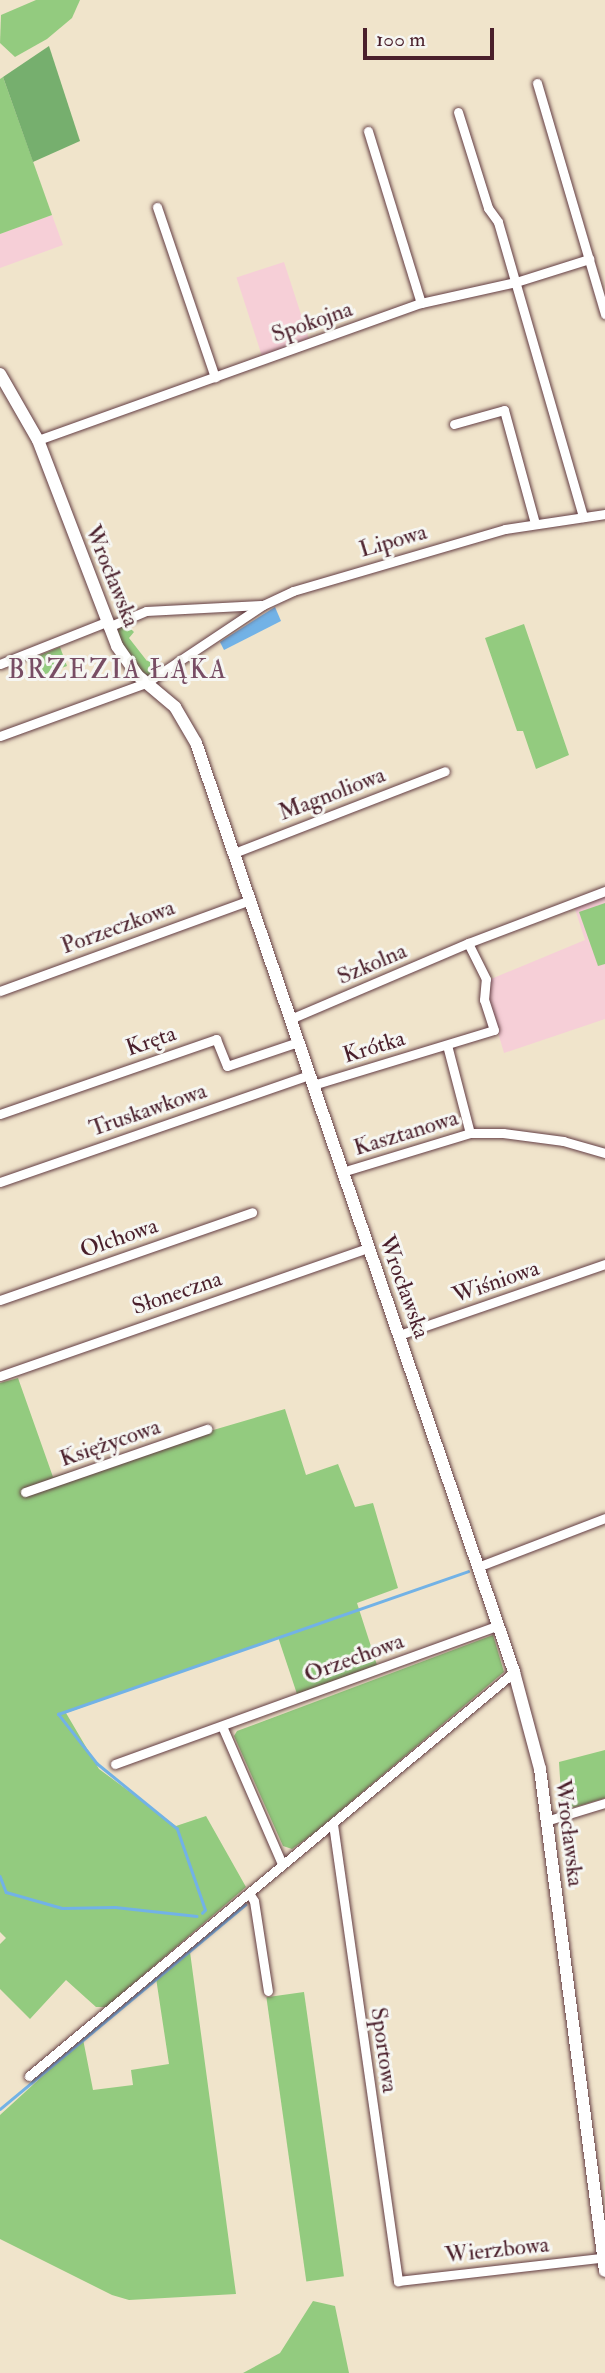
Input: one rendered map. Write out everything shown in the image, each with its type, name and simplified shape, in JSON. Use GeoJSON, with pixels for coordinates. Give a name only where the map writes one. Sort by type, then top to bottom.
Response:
{"type":"FeatureCollection","features":[{"type":"Feature","properties":{"kind":"street"},"geometry":{"type":"LineString","coordinates":[[537,83],[605,314]]}},
{"type":"Feature","properties":{"kind":"street"},"geometry":{"type":"LineString","coordinates":[[458,112],[488,208],[498,222],[583,517]]}},
{"type":"Feature","properties":{"kind":"street"},"geometry":{"type":"LineString","coordinates":[[368,131],[421,303]]}},
{"type":"Feature","properties":{"kind":"street"},"geometry":{"type":"LineString","coordinates":[[157,207],[215,377]]}},
{"type":"Feature","properties":{"kind":"street","name":"Spokojna"},"geometry":{"type":"LineString","coordinates":[[38,440],[421,303],[516,282],[589,259]]}},
{"type":"Feature","properties":{"kind":"street","name":"Wrocławska"},"geometry":{"type":"LineString","coordinates":[[0,374],[38,440],[107,624],[127,663],[146,683],[168,699],[191,734],[480,1566],[514,1672],[535,1744],[601,2258],[605,2272]]}},
{"type":"Feature","properties":{"kind":"street"},"geometry":{"type":"LineString","coordinates":[[454,424],[504,410],[536,523]]}},
{"type":"Feature","properties":{"kind":"street","name":"Lipowa"},"geometry":{"type":"LineString","coordinates":[[0,736],[146,683],[263,605],[325,580],[505,529],[605,514]]}},
{"type":"Feature","properties":{"kind":"street","name":"Lipowa"},"geometry":{"type":"LineString","coordinates":[[0,664],[146,611],[263,605]]}},
{"type":"Feature","properties":{"kind":"street","name":"Magnoliowa"},"geometry":{"type":"LineString","coordinates":[[234,853],[444,771]]}},
{"type":"Feature","properties":{"kind":"street","name":"Szkolna"},"geometry":{"type":"LineString","coordinates":[[290,1019],[468,943],[605,891]]}},
{"type":"Feature","properties":{"kind":"street","name":"Porzeczkowa"},"geometry":{"type":"LineString","coordinates":[[0,991],[250,900]]}},
{"type":"Feature","properties":{"kind":"street","name":"Krótka"},"geometry":{"type":"LineString","coordinates":[[311,1080],[494,1030],[484,1000],[486,979],[468,943]]}},
{"type":"Feature","properties":{"kind":"street","name":"Kręta"},"geometry":{"type":"LineString","coordinates":[[0,1114],[216,1039],[227,1066],[298,1042]]}},
{"type":"Feature","properties":{"kind":"street"},"geometry":{"type":"LineString","coordinates":[[447,1045],[470,1133]]}},
{"type":"Feature","properties":{"kind":"street","name":"Truskawkowa"},"geometry":{"type":"LineString","coordinates":[[0,1182],[311,1080]]}},
{"type":"Feature","properties":{"kind":"street","name":"Kasztanowa"},"geometry":{"type":"LineString","coordinates":[[342,1172],[470,1133],[503,1133],[563,1141],[605,1153]]}},
{"type":"Feature","properties":{"kind":"street","name":"Olchowa"},"geometry":{"type":"LineString","coordinates":[[0,1300],[251,1212]]}},
{"type":"Feature","properties":{"kind":"street","name":"Słoneczna"},"geometry":{"type":"LineString","coordinates":[[0,1376],[368,1248]]}},
{"type":"Feature","properties":{"kind":"street","name":"Wiśniowa"},"geometry":{"type":"LineString","coordinates":[[399,1335],[605,1265]]}},
{"type":"Feature","properties":{"kind":"street","name":"Księżycowa"},"geometry":{"type":"LineString","coordinates":[[24,1492],[208,1429]]}},
{"type":"Feature","properties":{"kind":"street"},"geometry":{"type":"LineString","coordinates":[[480,1566],[605,1518]]}},
{"type":"Feature","properties":{"kind":"street","name":"Orzechowa"},"geometry":{"type":"LineString","coordinates":[[115,1764],[498,1625]]}},
{"type":"Feature","properties":{"kind":"street"},"geometry":{"type":"LineString","coordinates":[[29,2076],[514,1672]]}},
{"type":"Feature","properties":{"kind":"street"},"geometry":{"type":"LineString","coordinates":[[222,1726],[282,1864]]}},
{"type":"Feature","properties":{"kind":"street"},"geometry":{"type":"LineString","coordinates":[[546,1821],[605,1803]]}},
{"type":"Feature","properties":{"kind":"street","name":"Sportowa"},"geometry":{"type":"LineString","coordinates":[[333,1824],[398,2281]]}},
{"type":"Feature","properties":{"kind":"street"},"geometry":{"type":"LineString","coordinates":[[249,1893],[254,1901],[268,1991]]}},
{"type":"Feature","properties":{"kind":"street","name":"Wierzbowa"},"geometry":{"type":"LineString","coordinates":[[398,2281],[601,2258]]}},
{"type":"Feature","properties":{"kind":"shaded area"},"geometry":{"type":"Polygon","coordinates":[[[52,215],[63,245],[0,268],[0,234],[52,215]]]}},
{"type":"Feature","properties":{"kind":"shaded area"},"geometry":{"type":"Polygon","coordinates":[[[284,262],[310,341],[262,356],[236,277],[284,262]]]}},
{"type":"Feature","properties":{"kind":"shaded area"},"geometry":{"type":"Polygon","coordinates":[[[605,895],[605,1019],[504,1053],[489,1002],[491,979],[585,940],[574,906],[605,895]]]}},
{"type":"Feature","properties":{"kind":"green space"},"geometry":{"type":"Polygon","coordinates":[[[36,0],[80,0],[72,18],[47,39],[15,57],[0,43],[1,15],[36,0]]]}},
{"type":"Feature","properties":{"kind":"green space"},"geometry":{"type":"Polygon","coordinates":[[[49,46],[80,141],[33,162],[3,77],[49,46]]]}},
{"type":"Feature","properties":{"kind":"green space"},"geometry":{"type":"Polygon","coordinates":[[[3,77],[52,215],[0,234],[0,79],[3,77]]]}},
{"type":"Feature","properties":{"kind":"green space"},"geometry":{"type":"Polygon","coordinates":[[[524,624],[569,755],[536,769],[523,731],[517,731],[485,638],[524,624]]]}},
{"type":"Feature","properties":{"kind":"green space"},"geometry":{"type":"Polygon","coordinates":[[[119,625],[127,625],[134,632],[129,638],[147,661],[153,658],[157,662],[160,668],[157,674],[148,676],[136,669],[117,634],[119,625]]]}},
{"type":"Feature","properties":{"kind":"green space"},"geometry":{"type":"Polygon","coordinates":[[[60,647],[67,666],[32,679],[30,674],[38,670],[33,658],[60,647]]]}},
{"type":"Feature","properties":{"kind":"green space"},"geometry":{"type":"Polygon","coordinates":[[[605,903],[605,964],[598,966],[579,912],[605,903]]]}},
{"type":"Feature","properties":{"kind":"green space"},"geometry":{"type":"Polygon","coordinates":[[[18,1378],[53,1477],[285,1409],[306,1475],[338,1464],[355,1507],[373,1503],[398,1588],[357,1603],[377,1665],[297,1694],[278,1637],[66,1713],[99,1769],[176,1826],[206,1816],[246,1887],[106,2007],[96,2007],[66,1980],[30,2019],[0,1989],[0,1944],[6,1938],[0,1932],[0,1383],[18,1378]]]}},
{"type":"Feature","properties":{"kind":"green space"},"geometry":{"type":"Polygon","coordinates":[[[493,1635],[504,1672],[313,1834],[292,1849],[283,1846],[234,1736],[237,1731],[493,1635]]]}},
{"type":"Feature","properties":{"kind":"green space"},"geometry":{"type":"Polygon","coordinates":[[[605,1750],[605,1798],[562,1811],[559,1762],[605,1750]]]}},
{"type":"Feature","properties":{"kind":"green space"},"geometry":{"type":"Polygon","coordinates":[[[190,1952],[236,2294],[129,2300],[112,2295],[0,2239],[0,2115],[83,2039],[93,2090],[133,2085],[131,2070],[169,2064],[156,1978],[190,1952]]]}},
{"type":"Feature","properties":{"kind":"green space"},"geometry":{"type":"Polygon","coordinates":[[[304,1992],[344,2276],[306,2281],[266,1997],[304,1992]]]}},
{"type":"Feature","properties":{"kind":"green space"},"geometry":{"type":"Polygon","coordinates":[[[313,2301],[335,2306],[349,2373],[243,2373],[280,2353],[313,2301]]]}},
{"type":"Feature","properties":{"kind":"water"},"geometry":{"type":"Polygon","coordinates":[[[275,607],[281,621],[224,650],[220,642],[275,607]]]}},
{"type":"Feature","properties":{"kind":"waterway"},"geometry":{"type":"LineString","coordinates":[[202,1913],[205,1910],[177,1829],[97,1764],[58,1714],[468,1571]]}},
{"type":"Feature","properties":{"kind":"waterway"},"geometry":{"type":"LineString","coordinates":[[0,1876],[6,1892],[62,1908],[115,1907],[197,1916]]}},
{"type":"Feature","properties":{"kind":"waterway"},"geometry":{"type":"LineString","coordinates":[[0,2109],[245,1905]]}},
{"type":"Feature","properties":{"kind":"district","name":"BRZEZIA ŁĄKA"},"geometry":{"type":"Point","coordinates":[118,671]}}]}
